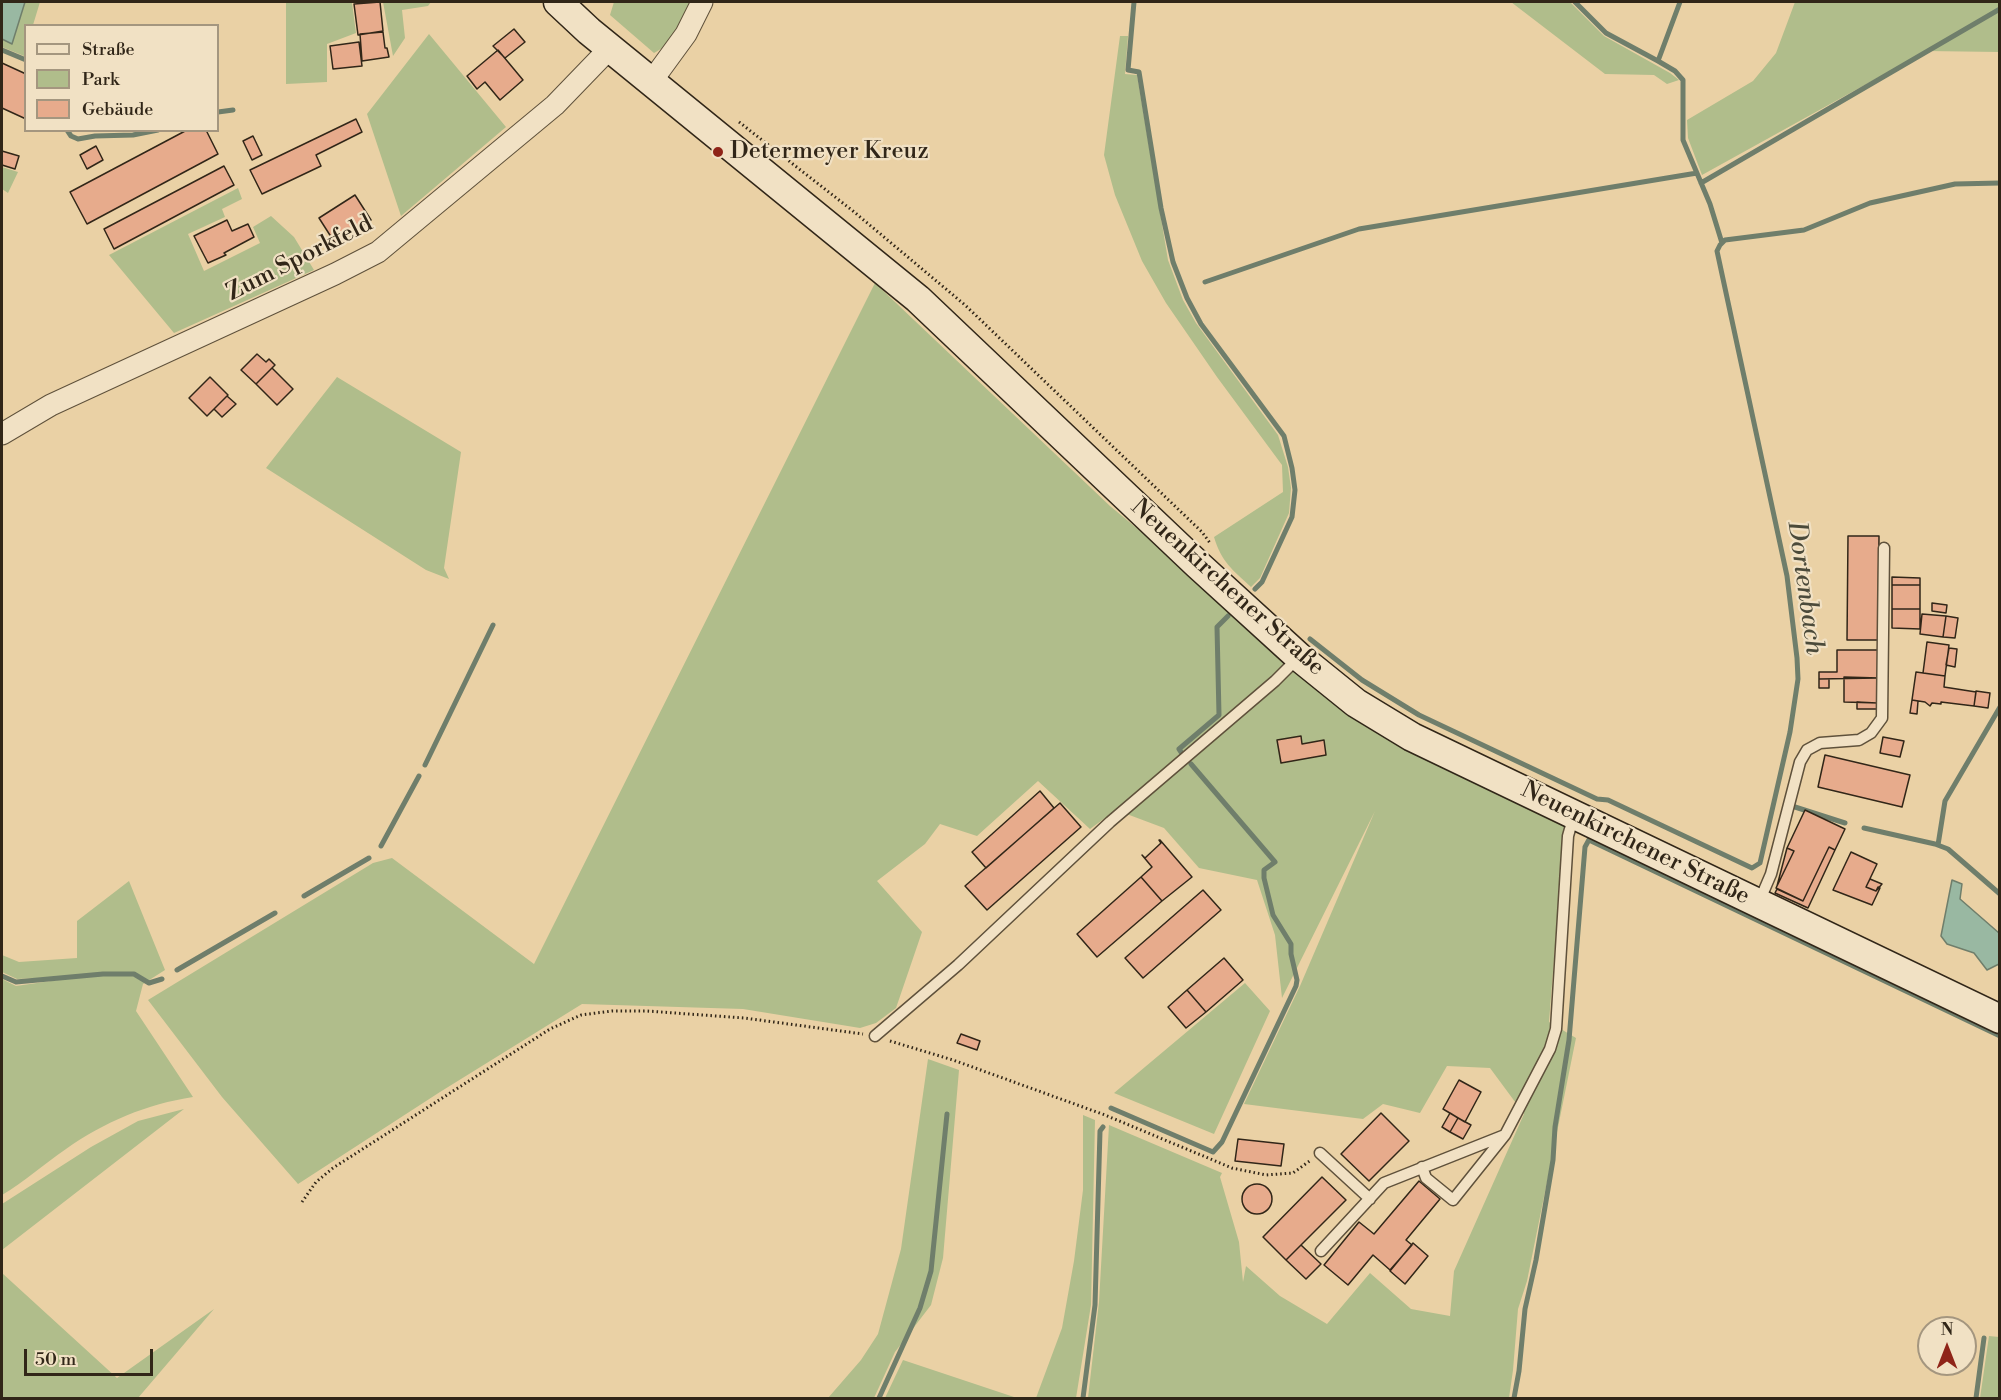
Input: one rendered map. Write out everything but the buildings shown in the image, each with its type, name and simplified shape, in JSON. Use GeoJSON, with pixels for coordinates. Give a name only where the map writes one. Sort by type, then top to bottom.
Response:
{"type":"FeatureCollection","features":[{"type":"Feature","properties":{"kind":"street","name":"Neuenkirchener Straße"},"geometry":{"type":"LineString","coordinates":[[558,2],[651,82],[918,299],[1197,564],[1299,657],[1356,704],[1412,737],[2000,1019]]}},
{"type":"Feature","properties":{"kind":"street"},"geometry":{"type":"LineString","coordinates":[[651,82],[686,34],[702,2]]}},
{"type":"Feature","properties":{"kind":"street","name":"Zum Sporkfeld"},"geometry":{"type":"LineString","coordinates":[[2,434],[51,405],[378,252],[555,105],[610,48]]}},
{"type":"Feature","properties":{"kind":"lane"},"geometry":{"type":"LineString","coordinates":[[1758,904],[1771,874],[1800,762],[1807,750],[1820,742],[1859,740],[1871,733],[1882,718],[1884,548]]}},
{"type":"Feature","properties":{"kind":"lane"},"geometry":{"type":"LineString","coordinates":[[875,1036],[958,965],[1110,822],[1275,681],[1299,657]]}},
{"type":"Feature","properties":{"kind":"lane"},"geometry":{"type":"LineString","coordinates":[[1422,1167],[1426,1178],[1453,1200],[1505,1135],[1550,1049],[1556,1029],[1568,837],[1575,814]]}},
{"type":"Feature","properties":{"kind":"lane"},"geometry":{"type":"LineString","coordinates":[[1321,1251],[1384,1183],[1505,1135]]}},
{"type":"Feature","properties":{"kind":"lane"},"geometry":{"type":"LineString","coordinates":[[1320,1153],[1370,1198]]}},
{"type":"Feature","properties":{"kind":"path"},"geometry":{"type":"LineString","coordinates":[[736,120],[853,211],[965,304],[1202,532],[1212,549]]}},
{"type":"Feature","properties":{"kind":"path"},"geometry":{"type":"LineString","coordinates":[[302,1202],[316,1182],[333,1168],[550,1029],[580,1015],[612,1011],[646,1011],[744,1018],[875,1036],[953,1060],[1105,1115],[1232,1168],[1266,1175],[1293,1173],[1320,1153]]}},
{"type":"Feature","properties":{"kind":"green space"},"geometry":{"type":"Polygon","coordinates":[[[25,2],[40,2],[33,24],[24,24],[24,56],[2,47],[2,39],[12,44],[25,2]]]}},
{"type":"Feature","properties":{"kind":"green space"},"geometry":{"type":"Polygon","coordinates":[[[286,2],[366,2],[352,3],[356,33],[327,44],[327,82],[286,84],[286,2]]]}},
{"type":"Feature","properties":{"kind":"green space"},"geometry":{"type":"Polygon","coordinates":[[[383,2],[431,2],[428,6],[402,10],[405,38],[393,56],[383,2]]]}},
{"type":"Feature","properties":{"kind":"green space"},"geometry":{"type":"Polygon","coordinates":[[[614,2],[694,2],[673,37],[654,53],[610,15],[614,2]]]}},
{"type":"Feature","properties":{"kind":"green space"},"geometry":{"type":"Polygon","coordinates":[[[1511,2],[1570,2],[1604,36],[1679,80],[1667,84],[1654,75],[1605,74],[1511,2]]]}},
{"type":"Feature","properties":{"kind":"green space"},"geometry":{"type":"Polygon","coordinates":[[[1795,2],[1999,2],[1999,52],[1926,51],[1702,175],[1688,138],[1687,120],[1753,81],[1776,53],[1795,2]]]}},
{"type":"Feature","properties":{"kind":"green space"},"geometry":{"type":"Polygon","coordinates":[[[429,34],[506,127],[401,216],[367,114],[429,34]]]}},
{"type":"Feature","properties":{"kind":"green space"},"geometry":{"type":"Polygon","coordinates":[[[1120,36],[1128,36],[1125,74],[1137,75],[1168,260],[1183,300],[1196,323],[1278,435],[1288,467],[1291,488],[1289,513],[1260,578],[1251,587],[1224,560],[1214,537],[1283,492],[1282,465],[1166,303],[1142,261],[1115,195],[1104,155],[1120,36]]]}},
{"type":"Feature","properties":{"kind":"green space"},"geometry":{"type":"Polygon","coordinates":[[[2,167],[18,172],[8,193],[2,189],[2,167]]]}},
{"type":"Feature","properties":{"kind":"green space"},"geometry":{"type":"Polygon","coordinates":[[[238,188],[242,199],[222,209],[225,217],[188,234],[204,271],[260,243],[253,227],[271,216],[294,237],[314,270],[174,333],[109,255],[238,188]]]}},
{"type":"Feature","properties":{"kind":"green space"},"geometry":{"type":"Polygon","coordinates":[[[875,283],[1110,506],[1180,564],[1287,660],[1565,819],[1549,1022],[1576,1038],[1527,1281],[1518,1309],[1509,1398],[1088,1398],[1099,1302],[1109,1125],[1222,1173],[1220,1177],[1239,1242],[1243,1282],[1246,1266],[1280,1296],[1327,1324],[1370,1273],[1411,1309],[1450,1316],[1454,1271],[1524,1114],[1490,1068],[1447,1066],[1420,1113],[1383,1104],[1363,1119],[1244,1104],[1300,986],[1375,811],[1282,998],[1275,935],[1257,880],[1199,868],[1164,828],[1116,810],[1090,829],[1038,781],[977,836],[940,824],[925,844],[877,881],[922,932],[896,1008],[876,1023],[860,1028],[743,1009],[582,1004],[298,1184],[222,1097],[148,1000],[373,863],[392,858],[534,964],[875,283]]]}},
{"type":"Feature","properties":{"kind":"green space"},"geometry":{"type":"Polygon","coordinates":[[[337,377],[461,452],[444,568],[449,579],[426,570],[266,468],[337,377]]]}},
{"type":"Feature","properties":{"kind":"green space"},"geometry":{"type":"Polygon","coordinates":[[[129,881],[165,970],[143,984],[136,1011],[193,1097],[143,1109],[95,1130],[2,1195],[2,979],[16,986],[86,976],[17,979],[2,972],[2,955],[19,962],[77,958],[77,921],[129,881]]]}},
{"type":"Feature","properties":{"kind":"green space"},"geometry":{"type":"Polygon","coordinates":[[[1245,983],[1270,1011],[1214,1134],[1114,1093],[1245,983]]]}},
{"type":"Feature","properties":{"kind":"green space"},"geometry":{"type":"Polygon","coordinates":[[[928,1059],[959,1070],[943,1258],[931,1305],[895,1352],[874,1398],[828,1398],[861,1360],[878,1334],[901,1249],[928,1059]]]}},
{"type":"Feature","properties":{"kind":"green space"},"geometry":{"type":"Polygon","coordinates":[[[184,1109],[2,1250],[2,1204],[91,1147],[138,1121],[184,1109]]]}},
{"type":"Feature","properties":{"kind":"green space"},"geometry":{"type":"Polygon","coordinates":[[[1083,1115],[1095,1120],[1091,1305],[1076,1398],[1036,1398],[1062,1328],[1074,1261],[1083,1190],[1083,1115]]]}},
{"type":"Feature","properties":{"kind":"green space"},"geometry":{"type":"Polygon","coordinates":[[[2,1273],[117,1378],[214,1309],[138,1398],[2,1398],[2,1273]]]}},
{"type":"Feature","properties":{"kind":"green space"},"geometry":{"type":"Polygon","coordinates":[[[1989,1336],[1999,1337],[1999,1398],[1980,1398],[1989,1336]]]}},
{"type":"Feature","properties":{"kind":"green space"},"geometry":{"type":"Polygon","coordinates":[[[903,1360],[1017,1398],[885,1398],[903,1360]]]}},
{"type":"Feature","properties":{"kind":"shaded area"},"geometry":{"type":"Polygon","coordinates":[[[2,2],[25,2],[12,44],[2,39],[2,2]]]}},
{"type":"Feature","properties":{"kind":"shaded area"},"geometry":{"type":"Polygon","coordinates":[[[1952,880],[1962,884],[1960,899],[1999,933],[1999,964],[1987,970],[1974,953],[1947,944],[1941,936],[1952,880]]]}},
{"type":"Feature","properties":{"kind":"waterway"},"geometry":{"type":"LineString","coordinates":[[1134,2],[1128,70],[1139,72],[1161,208],[1173,262],[1187,298],[1201,324],[1284,436],[1292,468],[1295,490],[1292,517],[1262,582],[1255,589]]}},
{"type":"Feature","properties":{"kind":"waterway"},"geometry":{"type":"LineString","coordinates":[[1575,2],[1606,33],[1658,61]]}},
{"type":"Feature","properties":{"kind":"waterway"},"geometry":{"type":"LineString","coordinates":[[1680,2],[1658,61],[1675,71],[1683,80],[1683,140],[1710,204],[1722,243]]}},
{"type":"Feature","properties":{"kind":"waterway"},"geometry":{"type":"LineString","coordinates":[[1701,183],[2000,9]]}},
{"type":"Feature","properties":{"kind":"waterway"},"geometry":{"type":"LineString","coordinates":[[2,50],[24,59]]}},
{"type":"Feature","properties":{"kind":"waterway"},"geometry":{"type":"LineString","coordinates":[[219,112],[233,110]]}},
{"type":"Feature","properties":{"kind":"waterway"},"geometry":{"type":"LineString","coordinates":[[68,132],[78,139],[148,132]]}},
{"type":"Feature","properties":{"kind":"waterway"},"geometry":{"type":"LineString","coordinates":[[1205,282],[1359,229],[1697,173]]}},
{"type":"Feature","properties":{"kind":"waterway","name":"Dortenbach"},"geometry":{"type":"LineString","coordinates":[[1310,639],[1362,680],[1419,715],[1597,799],[1608,800],[1752,868],[1760,863],[1790,732],[1798,679],[1797,658],[1787,576],[1717,251],[1725,240],[1804,230],[1870,203],[1955,184],[2000,183]]}},
{"type":"Feature","properties":{"kind":"waterway"},"geometry":{"type":"LineString","coordinates":[[1181,752],[1179,749],[1219,715],[1217,627],[1228,616]]}},
{"type":"Feature","properties":{"kind":"waterway"},"geometry":{"type":"LineString","coordinates":[[425,765],[493,625]]}},
{"type":"Feature","properties":{"kind":"waterway"},"geometry":{"type":"LineString","coordinates":[[1938,845],[1945,801],[2000,707]]}},
{"type":"Feature","properties":{"kind":"waterway"},"geometry":{"type":"LineString","coordinates":[[1111,1108],[1213,1152],[1222,1142],[1296,986],[1291,944],[1273,915],[1264,878],[1264,870],[1275,862],[1191,764]]}},
{"type":"Feature","properties":{"kind":"waterway"},"geometry":{"type":"LineString","coordinates":[[381,846],[419,776]]}},
{"type":"Feature","properties":{"kind":"waterway"},"geometry":{"type":"LineString","coordinates":[[1795,807],[1845,823]]}},
{"type":"Feature","properties":{"kind":"waterway"},"geometry":{"type":"LineString","coordinates":[[1864,828],[1948,849],[2000,894]]}},
{"type":"Feature","properties":{"kind":"waterway"},"geometry":{"type":"LineString","coordinates":[[1514,1398],[1525,1309],[1553,1160],[1555,1127],[1569,1040],[1585,847],[1591,836]]}},
{"type":"Feature","properties":{"kind":"waterway"},"geometry":{"type":"LineString","coordinates":[[1589,840],[2000,1036]]}},
{"type":"Feature","properties":{"kind":"waterway"},"geometry":{"type":"LineString","coordinates":[[304,896],[369,858]]}},
{"type":"Feature","properties":{"kind":"waterway"},"geometry":{"type":"LineString","coordinates":[[177,970],[275,913]]}},
{"type":"Feature","properties":{"kind":"waterway"},"geometry":{"type":"LineString","coordinates":[[2,976],[16,982],[103,974],[134,974],[149,983],[162,979]]}},
{"type":"Feature","properties":{"kind":"waterway"},"geometry":{"type":"LineString","coordinates":[[879,1398],[920,1308],[931,1271],[947,1114]]}},
{"type":"Feature","properties":{"kind":"waterway"},"geometry":{"type":"LineString","coordinates":[[1083,1398],[1095,1305],[1100,1131],[1103,1127]]}},
{"type":"Feature","properties":{"kind":"waterway"},"geometry":{"type":"LineString","coordinates":[[1976,1398],[1984,1338]]}},
{"type":"Feature","properties":{"kind":"place","name":"Determeyer Kreuz"},"geometry":{"type":"Point","coordinates":[718,152]}}]}
